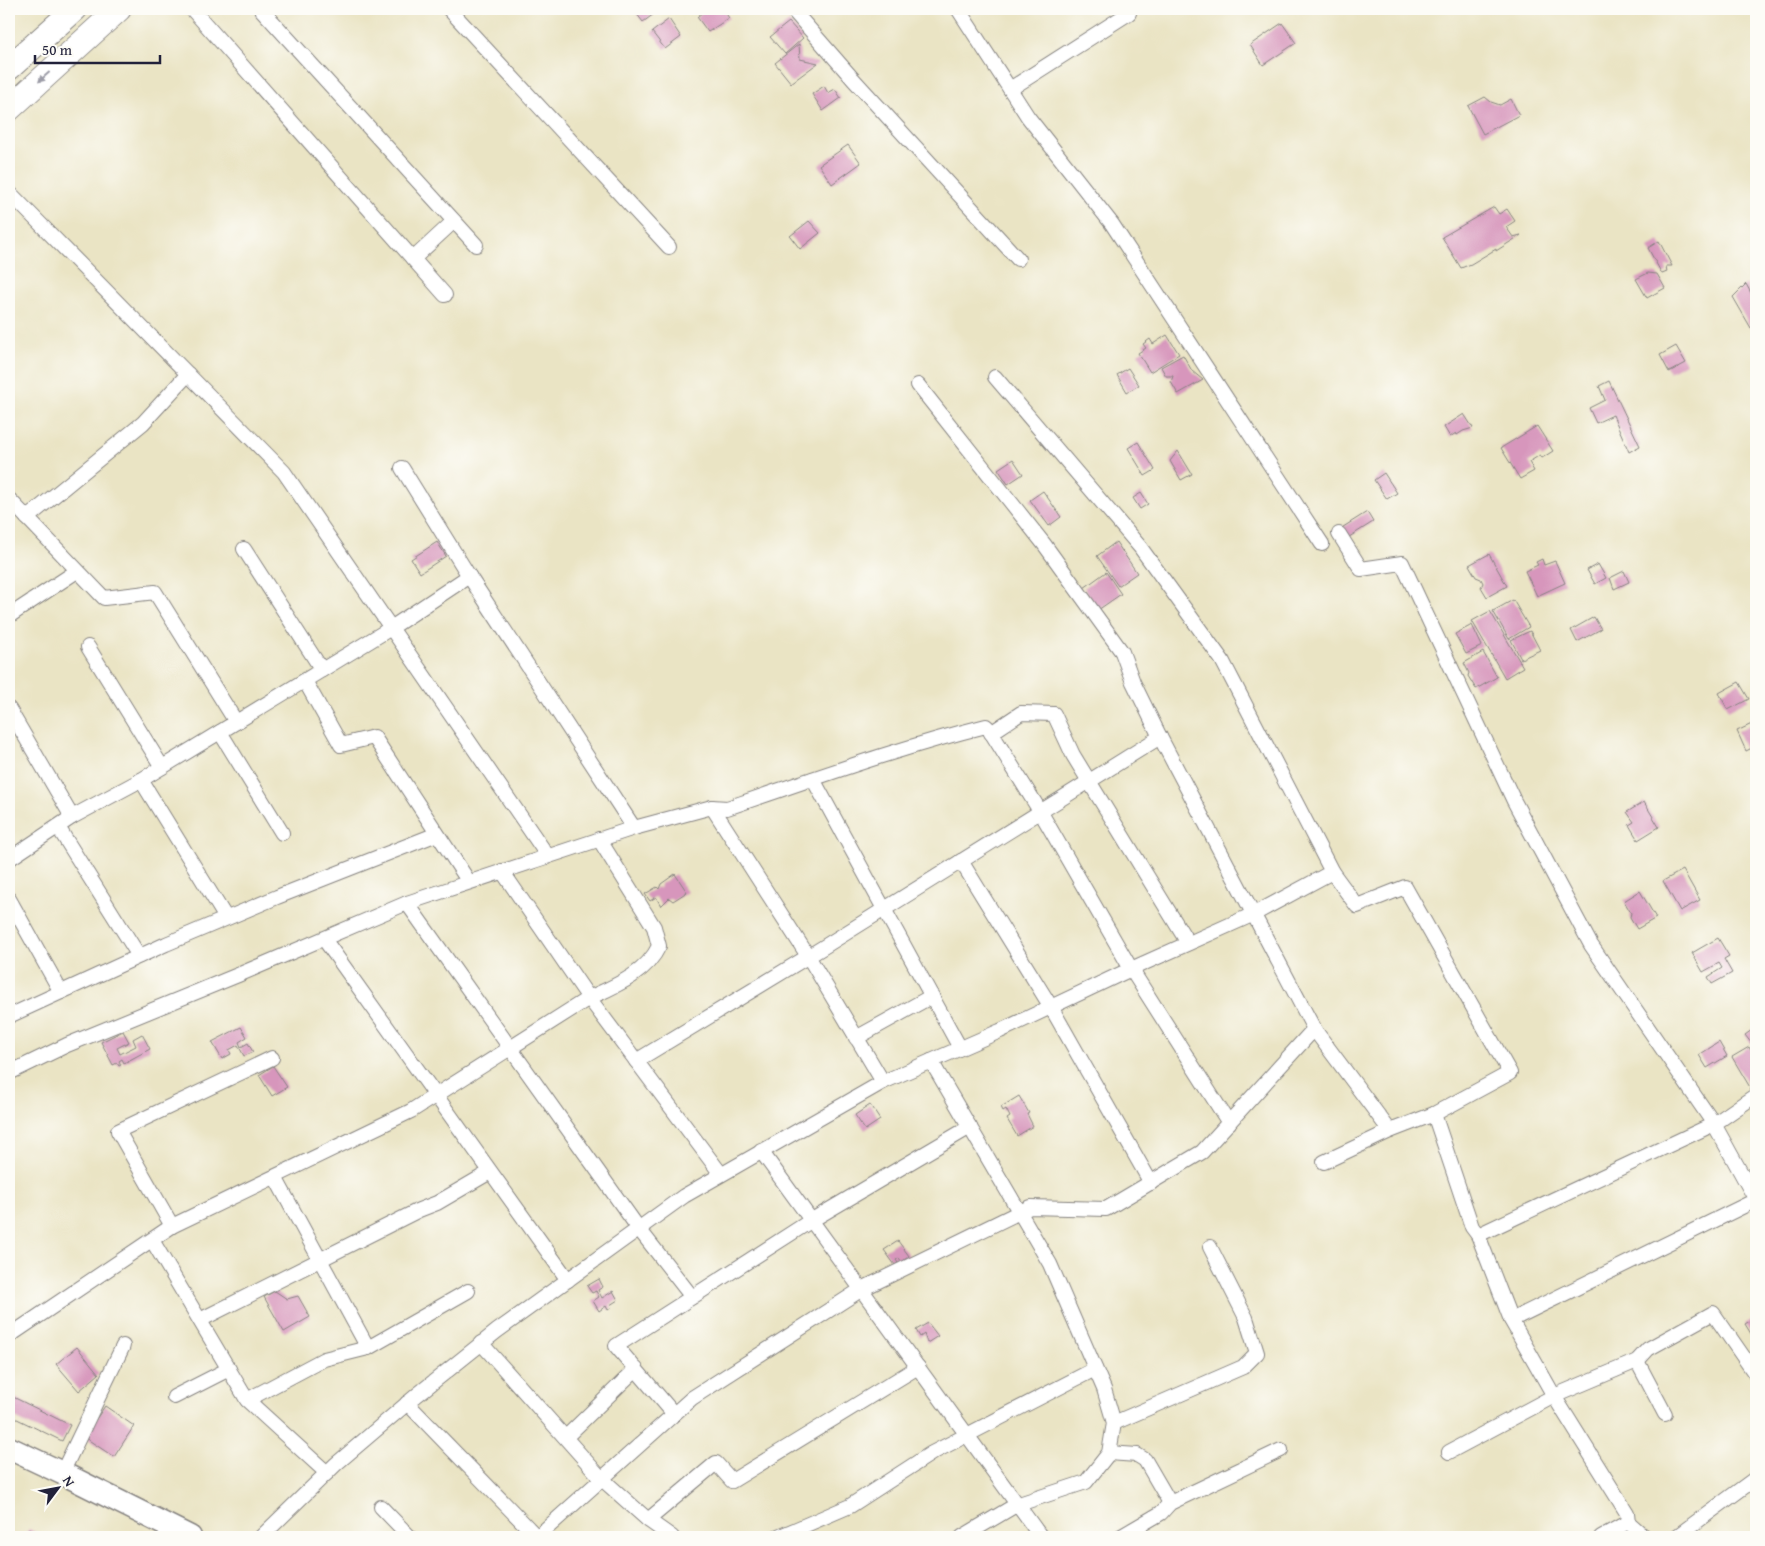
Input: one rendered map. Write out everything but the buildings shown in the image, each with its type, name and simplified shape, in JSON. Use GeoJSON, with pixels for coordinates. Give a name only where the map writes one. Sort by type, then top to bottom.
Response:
{"type":"FeatureCollection","features":[{"type":"Feature","properties":{"kind":"highway"},"geometry":{"type":"LineString","coordinates":[[9,68],[75,9]]}},
{"type":"Feature","properties":{"kind":"highway"},"geometry":{"type":"LineString","coordinates":[[9,109],[119,9]]}},
{"type":"Feature","properties":{"kind":"main road"},"geometry":{"type":"LineString","coordinates":[[9,1448],[190,1537]]}},
{"type":"Feature","properties":{"kind":"street"},"geometry":{"type":"LineString","coordinates":[[192,9],[445,295]]}},
{"type":"Feature","properties":{"kind":"street"},"geometry":{"type":"LineString","coordinates":[[261,9],[476,244]]}},
{"type":"Feature","properties":{"kind":"street"},"geometry":{"type":"LineString","coordinates":[[448,9],[669,247]]}},
{"type":"Feature","properties":{"kind":"street"},"geometry":{"type":"LineString","coordinates":[[792,9],[854,80],[1018,259]]}},
{"type":"Feature","properties":{"kind":"street"},"geometry":{"type":"LineString","coordinates":[[958,9],[1028,117],[1112,224],[1322,544]]}},
{"type":"Feature","properties":{"kind":"street"},"geometry":{"type":"LineString","coordinates":[[1010,89],[1128,13]]}},
{"type":"Feature","properties":{"kind":"street"},"geometry":{"type":"LineString","coordinates":[[9,192],[284,472],[547,855]]}},
{"type":"Feature","properties":{"kind":"street"},"geometry":{"type":"LineString","coordinates":[[414,259],[454,221]]}},
{"type":"Feature","properties":{"kind":"street"},"geometry":{"type":"LineString","coordinates":[[27,518],[143,423],[188,374]]}},
{"type":"Feature","properties":{"kind":"street"},"geometry":{"type":"LineString","coordinates":[[995,377],[1140,547],[1222,660],[1332,872],[1357,906],[1405,887],[1510,1073],[1434,1114],[1390,1131],[1324,1162]]}},
{"type":"Feature","properties":{"kind":"street"},"geometry":{"type":"LineString","coordinates":[[918,385],[1044,544],[1122,652],[1133,682],[1160,737],[1314,1029],[1390,1131]]}},
{"type":"Feature","properties":{"kind":"street"},"geometry":{"type":"LineString","coordinates":[[402,468],[469,576],[634,828]]}},
{"type":"Feature","properties":{"kind":"street"},"geometry":{"type":"LineString","coordinates":[[11,507],[27,518],[104,598],[155,592],[236,722]]}},
{"type":"Feature","properties":{"kind":"street"},"geometry":{"type":"LineString","coordinates":[[1339,534],[1361,569],[1402,563],[1514,801],[1591,945],[1714,1124],[1756,1200],[1511,1320]]}},
{"type":"Feature","properties":{"kind":"street"},"geometry":{"type":"LineString","coordinates":[[244,549],[322,670]]}},
{"type":"Feature","properties":{"kind":"street"},"geometry":{"type":"LineString","coordinates":[[9,616],[78,571]]}},
{"type":"Feature","properties":{"kind":"street"},"geometry":{"type":"LineString","coordinates":[[9,859],[72,817],[141,780],[391,628],[469,576]]}},
{"type":"Feature","properties":{"kind":"street"},"geometry":{"type":"LineString","coordinates":[[88,647],[162,767]]}},
{"type":"Feature","properties":{"kind":"street"},"geometry":{"type":"LineString","coordinates":[[304,681],[342,745],[374,737],[469,882]]}},
{"type":"Feature","properties":{"kind":"street"},"geometry":{"type":"LineString","coordinates":[[9,709],[72,817]]}},
{"type":"Feature","properties":{"kind":"street"},"geometry":{"type":"LineString","coordinates":[[991,733],[1021,713],[1054,714],[1074,755],[1188,943]]}},
{"type":"Feature","properties":{"kind":"street"},"geometry":{"type":"LineString","coordinates":[[9,1073],[67,1045],[407,903],[547,855],[634,828],[712,807],[728,808],[950,735],[986,726],[1040,812],[1131,969],[1229,1123]]}},
{"type":"Feature","properties":{"kind":"street"},"geometry":{"type":"LineString","coordinates":[[220,732],[282,833]]}},
{"type":"Feature","properties":{"kind":"street"},"geometry":{"type":"LineString","coordinates":[[636,1061],[1160,737]]}},
{"type":"Feature","properties":{"kind":"street"},"geometry":{"type":"LineString","coordinates":[[813,779],[960,1048]]}},
{"type":"Feature","properties":{"kind":"street"},"geometry":{"type":"LineString","coordinates":[[141,780],[226,918]]}},
{"type":"Feature","properties":{"kind":"street"},"geometry":{"type":"LineString","coordinates":[[712,807],[808,956],[883,1082]]}},
{"type":"Feature","properties":{"kind":"street"},"geometry":{"type":"LineString","coordinates":[[58,827],[139,956]]}},
{"type":"Feature","properties":{"kind":"street"},"geometry":{"type":"LineString","coordinates":[[9,1016],[226,918],[437,834]]}},
{"type":"Feature","properties":{"kind":"street"},"geometry":{"type":"LineString","coordinates":[[9,1336],[172,1226],[411,1111],[589,998],[621,983],[644,967],[655,955],[659,946],[654,927],[599,839]]}},
{"type":"Feature","properties":{"kind":"street"},"geometry":{"type":"LineString","coordinates":[[961,861],[1051,1006],[1151,1183]]}},
{"type":"Feature","properties":{"kind":"street"},"geometry":{"type":"LineString","coordinates":[[502,871],[589,998],[721,1174]]}},
{"type":"Feature","properties":{"kind":"street"},"geometry":{"type":"LineString","coordinates":[[261,1537],[327,1473],[407,1403],[481,1343],[684,1196],[883,1082],[1254,914],[1332,872]]}},
{"type":"Feature","properties":{"kind":"street"},"geometry":{"type":"LineString","coordinates":[[9,899],[61,992]]}},
{"type":"Feature","properties":{"kind":"street"},"geometry":{"type":"LineString","coordinates":[[407,903],[639,1229],[692,1297]]}},
{"type":"Feature","properties":{"kind":"street"},"geometry":{"type":"LineString","coordinates":[[324,938],[568,1280]]}},
{"type":"Feature","properties":{"kind":"street"},"geometry":{"type":"LineString","coordinates":[[856,1038],[932,996]]}},
{"type":"Feature","properties":{"kind":"street"},"geometry":{"type":"LineString","coordinates":[[407,1403],[537,1537],[692,1398],[862,1289],[1030,1207],[1106,1209],[1202,1152],[1314,1029]]}},
{"type":"Feature","properties":{"kind":"street"},"geometry":{"type":"LineString","coordinates":[[172,1226],[118,1131],[272,1058]]}},
{"type":"Feature","properties":{"kind":"street"},"geometry":{"type":"LineString","coordinates":[[931,1061],[1050,1264],[1104,1389],[1114,1423],[1109,1453],[1086,1482],[1016,1505],[962,1537]]}},
{"type":"Feature","properties":{"kind":"street"},"geometry":{"type":"LineString","coordinates":[[1478,1235],[1714,1124],[1756,1095]]}},
{"type":"Feature","properties":{"kind":"street"},"geometry":{"type":"LineString","coordinates":[[1434,1114],[1472,1227],[1478,1235],[1511,1320],[1554,1396],[1627,1513],[1628,1522],[1645,1537]]}},
{"type":"Feature","properties":{"kind":"street"},"geometry":{"type":"LineString","coordinates":[[674,1414],[616,1346],[812,1220],[970,1127]]}},
{"type":"Feature","properties":{"kind":"street"},"geometry":{"type":"LineString","coordinates":[[761,1151],[1041,1537]]}},
{"type":"Feature","properties":{"kind":"street"},"geometry":{"type":"LineString","coordinates":[[200,1320],[419,1210],[437,1203],[490,1172]]}},
{"type":"Feature","properties":{"kind":"street"},"geometry":{"type":"LineString","coordinates":[[275,1177],[368,1348]]}},
{"type":"Feature","properties":{"kind":"street"},"geometry":{"type":"LineString","coordinates":[[152,1240],[247,1400],[327,1473]]}},
{"type":"Feature","properties":{"kind":"street"},"geometry":{"type":"LineString","coordinates":[[1114,1423],[1243,1367],[1257,1353],[1246,1318],[1210,1247]]}},
{"type":"Feature","properties":{"kind":"street"},"geometry":{"type":"LineString","coordinates":[[247,1400],[324,1359],[368,1348],[468,1290]]}},
{"type":"Feature","properties":{"kind":"street"},"geometry":{"type":"LineString","coordinates":[[1449,1452],[1554,1396],[1637,1361],[1648,1349],[1713,1314],[1756,1375]]}},
{"type":"Feature","properties":{"kind":"street"},"geometry":{"type":"LineString","coordinates":[[481,1343],[602,1478],[648,1520],[672,1537]]}},
{"type":"Feature","properties":{"kind":"street"},"geometry":{"type":"LineString","coordinates":[[62,1473],[123,1346]]}},
{"type":"Feature","properties":{"kind":"street"},"geometry":{"type":"LineString","coordinates":[[1637,1361],[1664,1414]]}},
{"type":"Feature","properties":{"kind":"street"},"geometry":{"type":"LineString","coordinates":[[648,1520],[716,1463],[732,1481],[918,1367]]}},
{"type":"Feature","properties":{"kind":"street"},"geometry":{"type":"LineString","coordinates":[[174,1397],[229,1369]]}},
{"type":"Feature","properties":{"kind":"street"},"geometry":{"type":"LineString","coordinates":[[566,1438],[636,1369]]}},
{"type":"Feature","properties":{"kind":"street"},"geometry":{"type":"LineString","coordinates":[[778,1537],[850,1506],[932,1453],[1095,1369]]}},
{"type":"Feature","properties":{"kind":"street"},"geometry":{"type":"LineString","coordinates":[[1120,1537],[1161,1513],[1170,1502],[1281,1450]]}},
{"type":"Feature","properties":{"kind":"street"},"geometry":{"type":"LineString","coordinates":[[1109,1453],[1137,1455],[1145,1460],[1170,1502]]}},
{"type":"Feature","properties":{"kind":"street"},"geometry":{"type":"LineString","coordinates":[[1676,1537],[1756,1478]]}},
{"type":"Feature","properties":{"kind":"street"},"geometry":{"type":"LineString","coordinates":[[381,1507],[410,1537]]}},
{"type":"Feature","properties":{"kind":"street"},"geometry":{"type":"LineString","coordinates":[[1601,1537],[1628,1522]]}}]}
